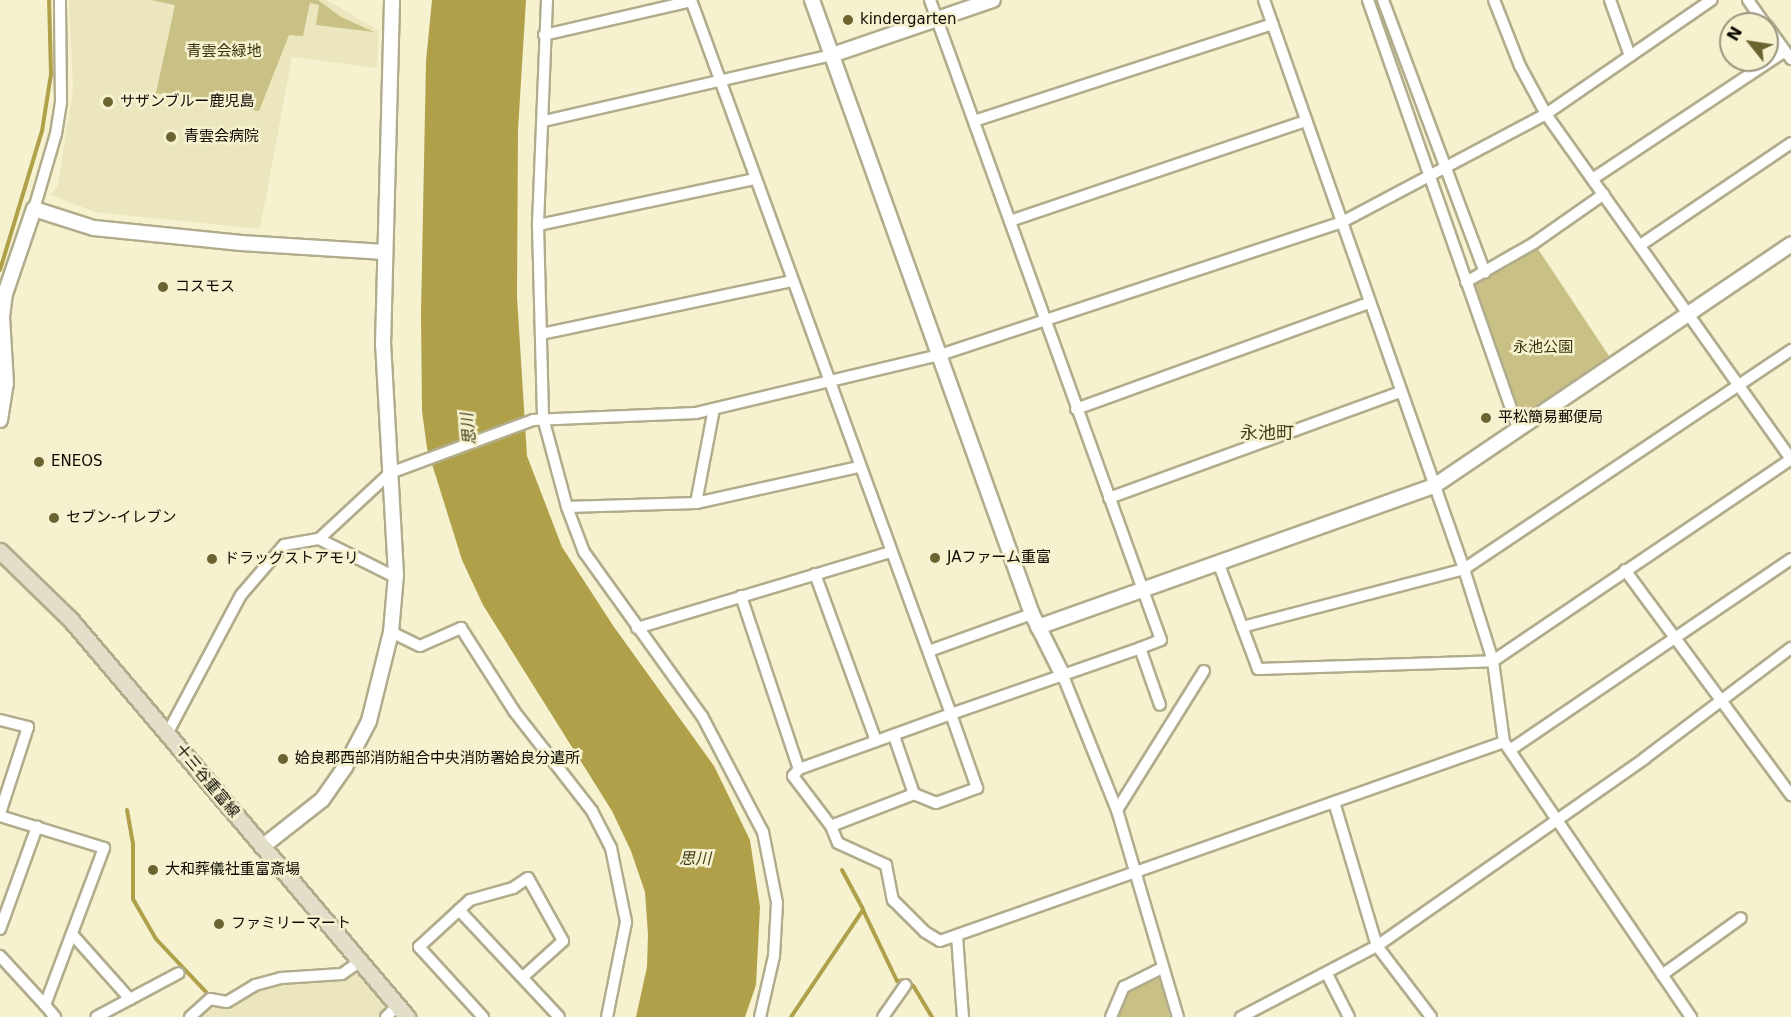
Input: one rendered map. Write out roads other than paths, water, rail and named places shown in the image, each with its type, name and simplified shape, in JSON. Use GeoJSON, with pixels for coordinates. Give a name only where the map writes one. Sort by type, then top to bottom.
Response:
{"type":"FeatureCollection","features":[{"type":"Feature","properties":{"kind":"main road","name":"十三谷重富線"},"geometry":{"type":"LineString","coordinates":[[0,551],[70,619],[359,962],[397,1013]]}},
{"type":"Feature","properties":{"kind":"street"},"geometry":{"type":"LineString","coordinates":[[0,420],[6,384],[3,293],[34,209],[56,134],[61,100],[60,0]]}},
{"type":"Feature","properties":{"kind":"street"},"geometry":{"type":"LineString","coordinates":[[262,847],[322,800],[345,767],[369,721],[391,632],[395,577],[396,472],[384,397],[385,252],[392,0]]}},
{"type":"Feature","properties":{"kind":"street"},"geometry":{"type":"LineString","coordinates":[[547,0],[544,35],[544,121],[538,225],[541,334],[538,419],[584,552],[702,716],[763,832],[777,903],[774,957],[760,1017]]}},
{"type":"Feature","properties":{"kind":"street"},"geometry":{"type":"LineString","coordinates":[[544,35],[691,0],[890,552],[929,651],[977,788],[936,803],[914,795],[831,826]]}},
{"type":"Feature","properties":{"kind":"street"},"geometry":{"type":"LineString","coordinates":[[812,0],[1035,620],[1063,676],[1117,810],[1178,1017]]}},
{"type":"Feature","properties":{"kind":"street"},"geometry":{"type":"LineString","coordinates":[[930,0],[1010,221],[1043,321],[1161,640],[799,769],[793,776],[831,826],[838,843],[886,865],[893,900],[925,932],[940,941],[957,936],[1334,802],[1507,746],[1791,559]]}},
{"type":"Feature","properties":{"kind":"street"},"geometry":{"type":"LineString","coordinates":[[544,121],[832,55],[993,0]]}},
{"type":"Feature","properties":{"kind":"street"},"geometry":{"type":"LineString","coordinates":[[1264,0],[1344,221],[1369,303],[1464,569],[1493,660],[1507,746],[1691,1017]]}},
{"type":"Feature","properties":{"kind":"street"},"geometry":{"type":"LineString","coordinates":[[1368,0],[1518,429]]}},
{"type":"Feature","properties":{"kind":"street"},"geometry":{"type":"LineString","coordinates":[[1383,0],[1485,273]]}},
{"type":"Feature","properties":{"kind":"street"},"geometry":{"type":"LineString","coordinates":[[1218,562],[1258,669],[1493,660],[1791,459],[1642,244],[1546,114],[1520,66],[1494,0]]}},
{"type":"Feature","properties":{"kind":"street"},"geometry":{"type":"LineString","coordinates":[[1610,0],[1630,56]]}},
{"type":"Feature","properties":{"kind":"street"},"geometry":{"type":"LineString","coordinates":[[167,734],[241,595],[284,545],[319,539],[396,472],[538,419],[696,413],[939,355],[1344,221],[1429,173],[1546,114],[1712,0]]}},
{"type":"Feature","properties":{"kind":"street"},"geometry":{"type":"LineString","coordinates":[[974,122],[1273,24]]}},
{"type":"Feature","properties":{"kind":"street"},"geometry":{"type":"LineString","coordinates":[[1594,178],[1788,55],[1779,43]]}},
{"type":"Feature","properties":{"kind":"street"},"geometry":{"type":"LineString","coordinates":[[1010,221],[1306,121]]}},
{"type":"Feature","properties":{"kind":"street"},"geometry":{"type":"LineString","coordinates":[[1642,244],[1791,143]]}},
{"type":"Feature","properties":{"kind":"street"},"geometry":{"type":"LineString","coordinates":[[538,225],[755,179]]}},
{"type":"Feature","properties":{"kind":"street"},"geometry":{"type":"LineString","coordinates":[[1466,282],[1485,273],[1604,194]]}},
{"type":"Feature","properties":{"kind":"street"},"geometry":{"type":"LineString","coordinates":[[34,209],[94,228],[241,243],[385,252]]}},
{"type":"Feature","properties":{"kind":"street"},"geometry":{"type":"LineString","coordinates":[[929,651],[1140,588],[1434,486],[1791,244]]}},
{"type":"Feature","properties":{"kind":"street"},"geometry":{"type":"LineString","coordinates":[[541,334],[792,281]]}},
{"type":"Feature","properties":{"kind":"street"},"geometry":{"type":"LineString","coordinates":[[1076,409],[1369,303]]}},
{"type":"Feature","properties":{"kind":"street"},"geometry":{"type":"LineString","coordinates":[[1242,627],[1464,569],[1791,350]]}},
{"type":"Feature","properties":{"kind":"street"},"geometry":{"type":"LineString","coordinates":[[1109,498],[1401,392]]}},
{"type":"Feature","properties":{"kind":"street"},"geometry":{"type":"LineString","coordinates":[[696,503],[714,409]]}},
{"type":"Feature","properties":{"kind":"street"},"geometry":{"type":"LineString","coordinates":[[567,507],[696,503],[859,466]]}},
{"type":"Feature","properties":{"kind":"street"},"geometry":{"type":"LineString","coordinates":[[319,539],[395,577]]}},
{"type":"Feature","properties":{"kind":"street"},"geometry":{"type":"LineString","coordinates":[[637,628],[890,552]]}},
{"type":"Feature","properties":{"kind":"street"},"geometry":{"type":"LineString","coordinates":[[1625,570],[1723,699],[1791,795]]}},
{"type":"Feature","properties":{"kind":"street"},"geometry":{"type":"LineString","coordinates":[[815,574],[876,741]]}},
{"type":"Feature","properties":{"kind":"street"},"geometry":{"type":"LineString","coordinates":[[741,596],[799,769]]}},
{"type":"Feature","properties":{"kind":"street"},"geometry":{"type":"LineString","coordinates":[[391,632],[420,646],[461,628],[514,711],[592,811],[617,866],[626,922],[607,1017]]}},
{"type":"Feature","properties":{"kind":"street"},"geometry":{"type":"LineString","coordinates":[[1140,648],[1160,705]]}},
{"type":"Feature","properties":{"kind":"street"},"geometry":{"type":"LineString","coordinates":[[1241,1017],[1377,946],[1557,820],[1791,648]]}},
{"type":"Feature","properties":{"kind":"street"},"geometry":{"type":"LineString","coordinates":[[1117,810],[1204,671]]}},
{"type":"Feature","properties":{"kind":"street"},"geometry":{"type":"LineString","coordinates":[[0,720],[28,727],[3,795],[0,814],[104,848],[45,1005]]}},
{"type":"Feature","properties":{"kind":"street"},"geometry":{"type":"LineString","coordinates":[[894,736],[914,795]]}},
{"type":"Feature","properties":{"kind":"street"},"geometry":{"type":"LineString","coordinates":[[1334,802],[1377,946],[1431,1017]]}},
{"type":"Feature","properties":{"kind":"street"},"geometry":{"type":"LineString","coordinates":[[0,929],[37,827]]}},
{"type":"Feature","properties":{"kind":"street"},"geometry":{"type":"LineString","coordinates":[[483,1017],[419,947],[470,900],[513,888],[528,878],[563,941],[523,977]]}},
{"type":"Feature","properties":{"kind":"street"},"geometry":{"type":"LineString","coordinates":[[459,910],[559,1017]]}},
{"type":"Feature","properties":{"kind":"street"},"geometry":{"type":"LineString","coordinates":[[1662,975],[1741,918]]}},
{"type":"Feature","properties":{"kind":"street"},"geometry":{"type":"LineString","coordinates":[[72,934],[130,999]]}},
{"type":"Feature","properties":{"kind":"street"},"geometry":{"type":"LineString","coordinates":[[957,936],[963,1017]]}},
{"type":"Feature","properties":{"kind":"street"},"geometry":{"type":"LineString","coordinates":[[0,956],[55,1017]]}},
{"type":"Feature","properties":{"kind":"street"},"geometry":{"type":"LineString","coordinates":[[190,1017],[210,999],[226,1002],[255,985],[281,978],[342,974],[359,962]]}},
{"type":"Feature","properties":{"kind":"street"},"geometry":{"type":"LineString","coordinates":[[1111,1017],[1124,987],[1162,968]]}},
{"type":"Feature","properties":{"kind":"street"},"geometry":{"type":"LineString","coordinates":[[96,1017],[179,973]]}},
{"type":"Feature","properties":{"kind":"street"},"geometry":{"type":"LineString","coordinates":[[1327,974],[1349,1017]]}},
{"type":"Feature","properties":{"kind":"street"},"geometry":{"type":"LineString","coordinates":[[884,1017],[905,985]]}},
{"type":"Feature","properties":{"kind":"water","name":"思川"},"geometry":{"type":"Polygon","coordinates":[[[432,0],[526,0],[518,130],[517,297],[527,456],[562,547],[614,627],[714,766],[750,840],[760,907],[756,985],[745,1017],[636,1017],[647,967],[648,935],[645,892],[631,851],[612,811],[483,605],[462,560],[427,448],[422,411],[421,314],[426,61],[432,0]]]}},
{"type":"Feature","properties":{"kind":"waterway"},"geometry":{"type":"LineString","coordinates":[[0,270],[42,131],[51,74],[49,0]]}},
{"type":"Feature","properties":{"kind":"waterway"},"geometry":{"type":"LineString","coordinates":[[127,810],[133,844],[133,899],[156,939],[207,993]]}},
{"type":"Feature","properties":{"kind":"waterway"},"geometry":{"type":"LineString","coordinates":[[842,870],[863,909]]}},
{"type":"Feature","properties":{"kind":"waterway"},"geometry":{"type":"LineString","coordinates":[[791,1017],[863,910],[897,981],[907,980],[914,987],[932,1017]]}},
{"type":"Feature","properties":{"kind":"place","name":"kindergarten"},"geometry":{"type":"Point","coordinates":[848,20]}},
{"type":"Feature","properties":{"kind":"place","name":"サザンブルー鹿児島"},"geometry":{"type":"Point","coordinates":[108,102]}},
{"type":"Feature","properties":{"kind":"place","name":"青雲会病院"},"geometry":{"type":"Point","coordinates":[171,137]}},
{"type":"Feature","properties":{"kind":"place","name":"コスモス"},"geometry":{"type":"Point","coordinates":[163,287]}},
{"type":"Feature","properties":{"kind":"place","name":"平松簡易郵便局"},"geometry":{"type":"Point","coordinates":[1486,418]}},
{"type":"Feature","properties":{"kind":"place","name":"ENEOS"},"geometry":{"type":"Point","coordinates":[39,462]}},
{"type":"Feature","properties":{"kind":"place","name":"セブン-イレブン"},"geometry":{"type":"Point","coordinates":[54,518]}},
{"type":"Feature","properties":{"kind":"place","name":"JAファーム重富"},"geometry":{"type":"Point","coordinates":[935,558]}},
{"type":"Feature","properties":{"kind":"place","name":"ドラッグストアモリ"},"geometry":{"type":"Point","coordinates":[212,559]}},
{"type":"Feature","properties":{"kind":"place","name":"姶良郡西部消防組合中央消防署姶良分遣所"},"geometry":{"type":"Point","coordinates":[283,759]}},
{"type":"Feature","properties":{"kind":"place","name":"大和葬儀社重富斎場"},"geometry":{"type":"Point","coordinates":[153,870]}},
{"type":"Feature","properties":{"kind":"place","name":"ファミリーマート"},"geometry":{"type":"Point","coordinates":[219,924]}},
{"type":"Feature","properties":{"kind":"district","name":"永池町"},"geometry":{"type":"Point","coordinates":[1267,433]}},
{"type":"Feature","properties":{"kind":"park label","name":"青雲会緑地"},"geometry":{"type":"Point","coordinates":[224,52]}},
{"type":"Feature","properties":{"kind":"park label","name":"永池公園"},"geometry":{"type":"Point","coordinates":[1543,348]}}]}
